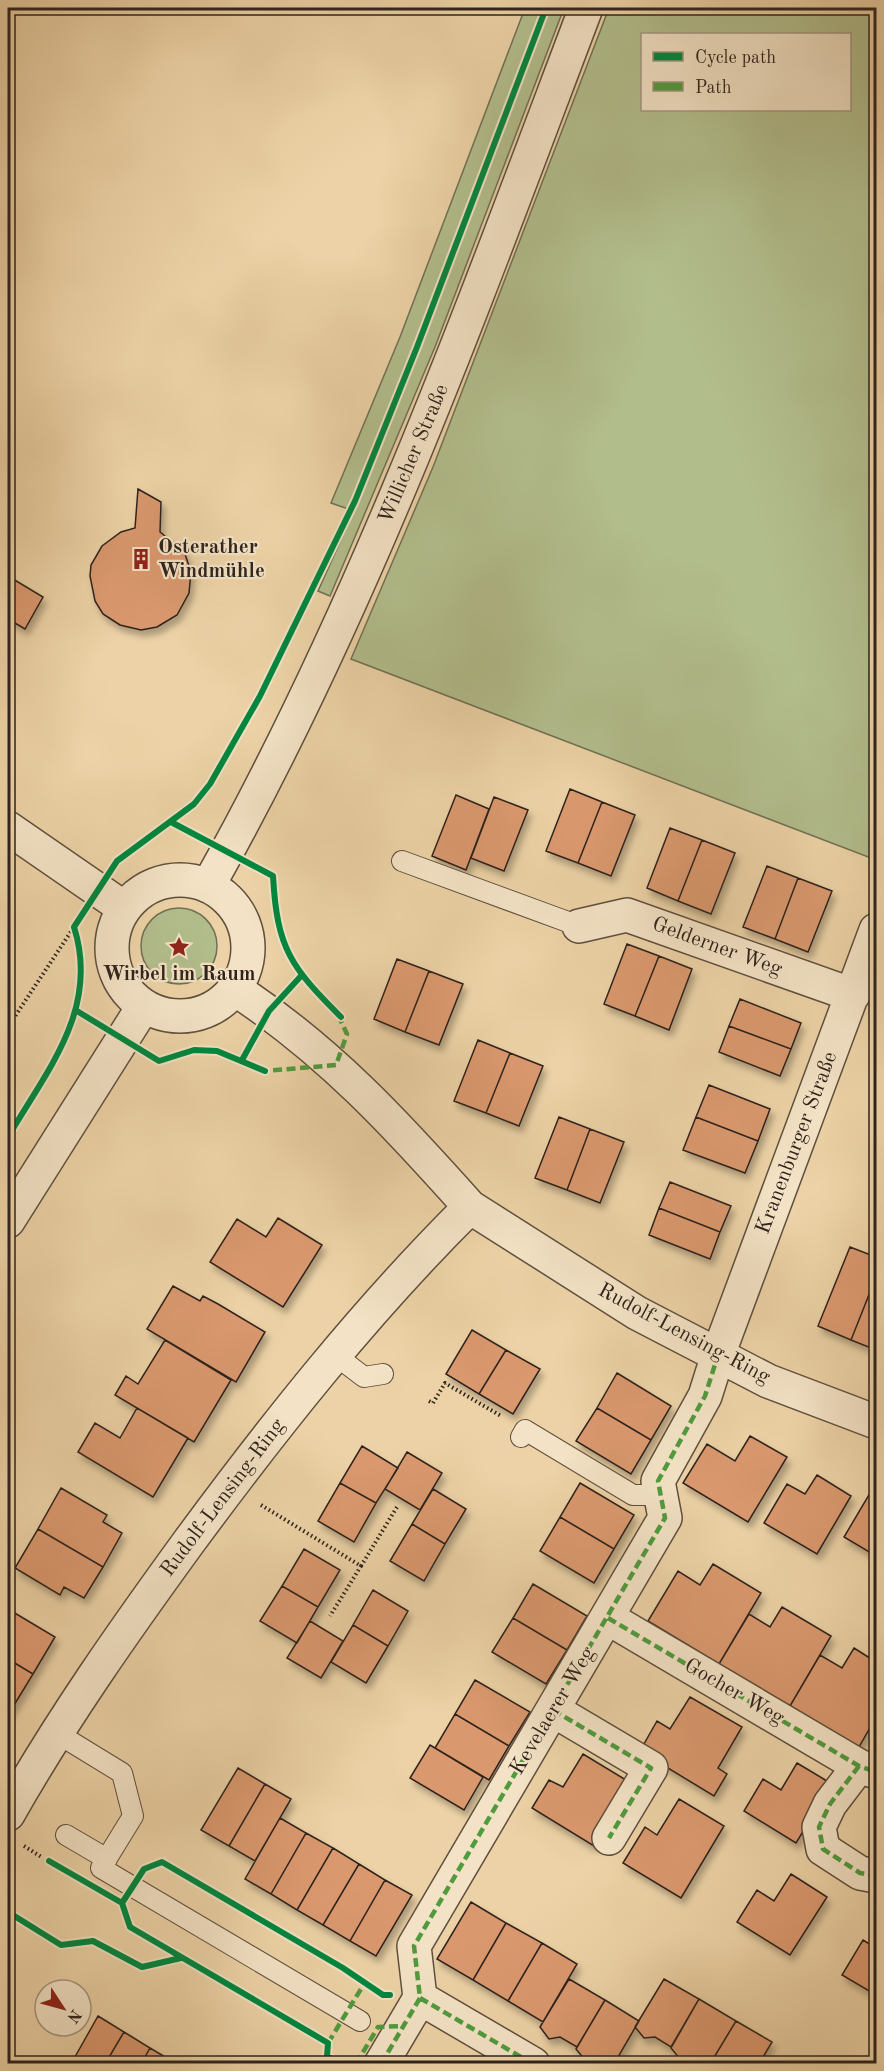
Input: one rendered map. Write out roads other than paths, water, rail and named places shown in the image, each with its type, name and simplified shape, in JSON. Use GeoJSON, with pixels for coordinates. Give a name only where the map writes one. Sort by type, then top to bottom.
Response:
{"type":"FeatureCollection","features":[{"type":"Feature","properties":{"kind":"street","name":"Willicher Straße"},"geometry":{"type":"LineString","coordinates":[[208,886],[270,771],[388,518],[454,357],[586,8]]}},
{"type":"Feature","properties":{"kind":"street"},"geometry":{"type":"LineString","coordinates":[[8,828],[124,908]]}},
{"type":"Feature","properties":{"kind":"street"},"geometry":{"type":"LineString","coordinates":[[185,880],[208,886],[228,899],[242,919],[248,943],[246,967],[236,989],[217,1006],[193,1016],[167,1016],[143,1007],[123,988],[112,962],[113,934],[124,908],[141,892],[162,882],[185,880]]}},
{"type":"Feature","properties":{"kind":"street","name":"Gelderner Weg"},"geometry":{"type":"LineString","coordinates":[[579,926],[627,915],[853,995]]}},
{"type":"Feature","properties":{"kind":"street","name":"Kranenburger Straße"},"geometry":{"type":"LineString","coordinates":[[718,1355],[876,930]]}},
{"type":"Feature","properties":{"kind":"street","name":"Rudolf-Lensing-Ring"},"geometry":{"type":"LineString","coordinates":[[236,989],[269,1011],[336,1065],[417,1147],[470,1207],[637,1313],[768,1381],[876,1422]]}},
{"type":"Feature","properties":{"kind":"street"},"geometry":{"type":"LineString","coordinates":[[8,1221],[143,1007]]}},
{"type":"Feature","properties":{"kind":"street","name":"Rudolf-Lensing-Ring"},"geometry":{"type":"LineString","coordinates":[[8,1814],[55,1732],[131,1621],[230,1486],[335,1355],[410,1267],[470,1207]]}},
{"type":"Feature","properties":{"kind":"street","name":"Kevelaerer Weg"},"geometry":{"type":"LineString","coordinates":[[420,1998],[414,1946],[665,1518],[658,1481],[705,1396],[718,1355]]}},
{"type":"Feature","properties":{"kind":"street","name":"Gocher Weg"},"geometry":{"type":"LineString","coordinates":[[608,1618],[868,1769],[831,1804],[819,1827],[823,1849],[860,1873],[876,1876]]}},
{"type":"Feature","properties":{"kind":"street"},"geometry":{"type":"LineString","coordinates":[[553,1710],[651,1768],[609,1838]]}},
{"type":"Feature","properties":{"kind":"street"},"geometry":{"type":"LineString","coordinates":[[381,2064],[420,1998],[532,2064]]}},
{"type":"Feature","properties":{"kind":"lane"},"geometry":{"type":"LineString","coordinates":[[402,861],[579,926]]}},
{"type":"Feature","properties":{"kind":"lane"},"geometry":{"type":"LineString","coordinates":[[335,1355],[364,1377],[383,1374]]}},
{"type":"Feature","properties":{"kind":"lane"},"geometry":{"type":"LineString","coordinates":[[523,1433],[633,1495],[660,1496]]}},
{"type":"Feature","properties":{"kind":"lane"},"geometry":{"type":"LineString","coordinates":[[55,1732],[129,1771],[133,1816],[101,1868],[360,2021]]}},
{"type":"Feature","properties":{"kind":"lane"},"geometry":{"type":"LineString","coordinates":[[66,1835],[107,1859]]}},
{"type":"Feature","properties":{"kind":"place","name":"Osterather Windmühle"},"geometry":{"type":"Point","coordinates":[141,559]}},
{"type":"Feature","properties":{"kind":"place","name":"Wirbel im Raum"},"geometry":{"type":"Point","coordinates":[179,947]}}]}
